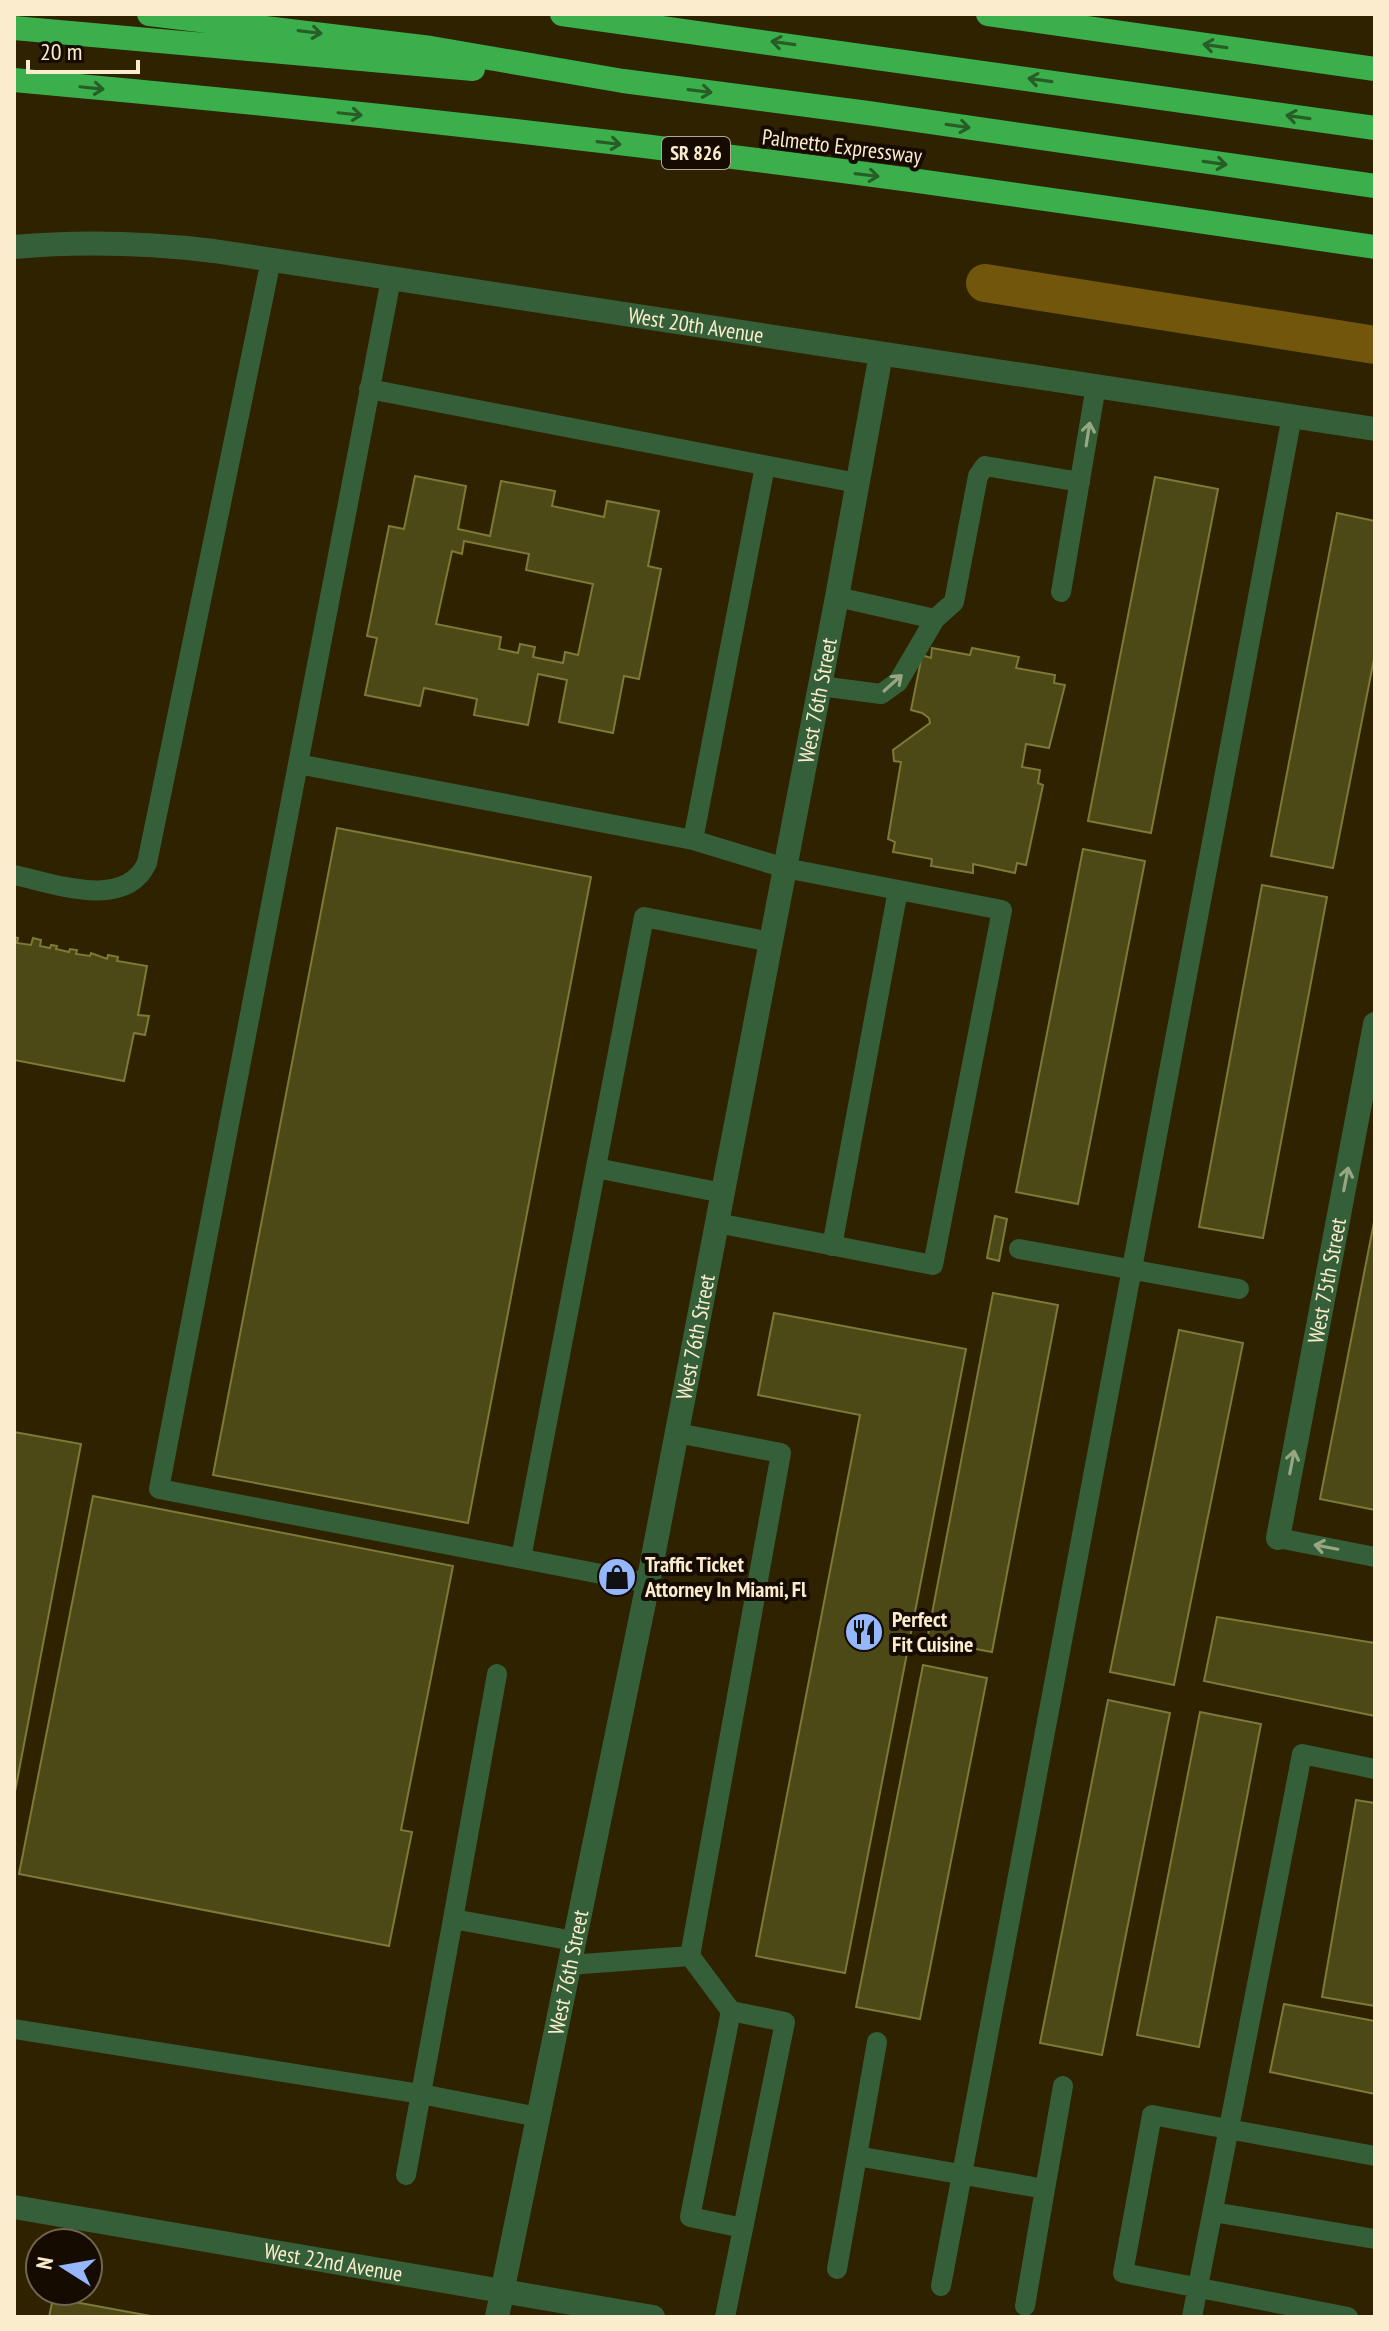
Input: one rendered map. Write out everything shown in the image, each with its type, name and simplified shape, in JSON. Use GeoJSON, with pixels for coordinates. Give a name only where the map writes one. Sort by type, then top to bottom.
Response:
{"type":"FeatureCollection","features":[{"type":"Feature","properties":{"kind":"highway"},"geometry":{"type":"LineString","coordinates":[[149,14],[431,48],[623,81],[1375,186]]}},
{"type":"Feature","properties":{"kind":"highway"},"geometry":{"type":"LineString","coordinates":[[562,14],[1375,128]]}},
{"type":"Feature","properties":{"kind":"highway"},"geometry":{"type":"LineString","coordinates":[[988,14],[1375,69]]}},
{"type":"Feature","properties":{"kind":"highway"},"geometry":{"type":"LineString","coordinates":[[14,28],[365,61],[623,81]]}},
{"type":"Feature","properties":{"kind":"highway","name":"Palmetto Expressway"},"geometry":{"type":"LineString","coordinates":[[14,80],[463,126],[911,180],[1375,247]]}},
{"type":"Feature","properties":{"kind":"street","name":"West 20th Avenue"},"geometry":{"type":"LineString","coordinates":[[14,247],[128,243],[189,248],[1375,429]]}},
{"type":"Feature","properties":{"kind":"street","name":"West 76th Street"},"geometry":{"type":"LineString","coordinates":[[497,2317],[648,1583],[881,354]]}},
{"type":"Feature","properties":{"kind":"street","name":"West 75th Street"},"geometry":{"type":"LineString","coordinates":[[1278,1538],[1375,1024]]}},
{"type":"Feature","properties":{"kind":"street","name":"West 22nd Avenue"},"geometry":{"type":"LineString","coordinates":[[14,2207],[653,2317]]}},
{"type":"Feature","properties":{"kind":"lane"},"geometry":{"type":"LineString","coordinates":[[14,875],[89,890],[104,890],[136,880],[147,863],[271,260]]}},
{"type":"Feature","properties":{"kind":"lane"},"geometry":{"type":"LineString","coordinates":[[391,279],[159,1489],[648,1583]]}},
{"type":"Feature","properties":{"kind":"lane"},"geometry":{"type":"LineString","coordinates":[[1061,592],[1096,386]]}},
{"type":"Feature","properties":{"kind":"lane"},"geometry":{"type":"LineString","coordinates":[[369,389],[857,483]]}},
{"type":"Feature","properties":{"kind":"lane"},"geometry":{"type":"LineString","coordinates":[[941,2286],[1292,416]]}},
{"type":"Feature","properties":{"kind":"lane"},"geometry":{"type":"LineString","coordinates":[[693,840],[765,466]]}},
{"type":"Feature","properties":{"kind":"lane"},"geometry":{"type":"LineString","coordinates":[[820,686],[881,694],[898,682],[935,619],[954,602],[978,476],[985,466],[1080,482]]}},
{"type":"Feature","properties":{"kind":"lane"},"geometry":{"type":"LineString","coordinates":[[837,597],[935,619]]}},
{"type":"Feature","properties":{"kind":"lane"},"geometry":{"type":"LineString","coordinates":[[298,764],[693,840],[785,868],[1002,910],[933,1265],[717,1223]]}},
{"type":"Feature","properties":{"kind":"lane"},"geometry":{"type":"LineString","coordinates":[[832,1246],[898,890]]}},
{"type":"Feature","properties":{"kind":"lane"},"geometry":{"type":"LineString","coordinates":[[521,1558],[644,917],[771,942]]}},
{"type":"Feature","properties":{"kind":"lane"},"geometry":{"type":"LineString","coordinates":[[596,1168],[723,1193]]}},
{"type":"Feature","properties":{"kind":"lane"},"geometry":{"type":"LineString","coordinates":[[1019,1249],[1239,1289]]}},
{"type":"Feature","properties":{"kind":"lane"},"geometry":{"type":"LineString","coordinates":[[677,1433],[781,1453],[690,1956],[731,2011],[785,2022],[725,2317]]}},
{"type":"Feature","properties":{"kind":"lane"},"geometry":{"type":"LineString","coordinates":[[1278,1538],[1375,1557]]}},
{"type":"Feature","properties":{"kind":"lane"},"geometry":{"type":"LineString","coordinates":[[406,2175],[497,1674]]}},
{"type":"Feature","properties":{"kind":"lane"},"geometry":{"type":"LineString","coordinates":[[1192,2317],[1302,1754],[1375,1769]]}},
{"type":"Feature","properties":{"kind":"lane"},"geometry":{"type":"LineString","coordinates":[[453,1919],[572,1953],[690,1956]]}},
{"type":"Feature","properties":{"kind":"lane"},"geometry":{"type":"LineString","coordinates":[[731,2011],[690,2217],[743,2228]]}},
{"type":"Feature","properties":{"kind":"lane"},"geometry":{"type":"LineString","coordinates":[[14,2029],[421,2094],[538,2117]]}},
{"type":"Feature","properties":{"kind":"lane"},"geometry":{"type":"LineString","coordinates":[[837,2269],[877,2042]]}},
{"type":"Feature","properties":{"kind":"lane"},"geometry":{"type":"LineString","coordinates":[[1025,2306],[1063,2086]]}},
{"type":"Feature","properties":{"kind":"lane"},"geometry":{"type":"LineString","coordinates":[[1348,2317],[1123,2273],[1152,2115],[1375,2156]]}},
{"type":"Feature","properties":{"kind":"lane"},"geometry":{"type":"LineString","coordinates":[[857,2156],[1045,2189]]}},
{"type":"Feature","properties":{"kind":"lane"},"geometry":{"type":"LineString","coordinates":[[1213,2212],[1375,2239]]}},
{"type":"Feature","properties":{"kind":"building"},"geometry":{"type":"Polygon","coordinates":[[[415,476],[466,486],[458,529],[490,536],[501,481],[555,491],[552,506],[604,517],[607,501],[659,511],[648,566],[661,569],[639,679],[624,676],[613,733],[559,722],[567,680],[538,674],[528,725],[474,715],[477,699],[424,688],[420,706],[365,695],[377,638],[367,636],[389,526],[404,529],[415,476]],[[464,541],[462,554],[452,551],[436,624],[501,637],[499,649],[518,653],[520,644],[535,647],[533,657],[563,663],[565,652],[578,655],[593,584],[526,570],[529,554],[464,541]]]}},
{"type":"Feature","properties":{"kind":"building"},"geometry":{"type":"Polygon","coordinates":[[[1155,477],[1218,489],[1151,833],[1088,821],[1155,477]]]}},
{"type":"Feature","properties":{"kind":"building"},"geometry":{"type":"Polygon","coordinates":[[[1337,513],[1375,521],[1375,654],[1333,868],[1271,856],[1337,513]]]}},
{"type":"Feature","properties":{"kind":"building"},"geometry":{"type":"Polygon","coordinates":[[[932,648],[970,655],[972,648],[1019,657],[1016,668],[1055,675],[1054,683],[1065,685],[1049,748],[1026,744],[1022,767],[1040,770],[1038,783],[1043,785],[1026,865],[1017,863],[1015,873],[973,864],[973,873],[931,866],[932,859],[893,852],[895,842],[888,839],[901,762],[894,761],[893,750],[930,723],[922,713],[911,710],[922,655],[931,658],[932,648]]]}},
{"type":"Feature","properties":{"kind":"building"},"geometry":{"type":"Polygon","coordinates":[[[337,828],[591,877],[468,1523],[213,1475],[337,828]]]}},
{"type":"Feature","properties":{"kind":"building"},"geometry":{"type":"Polygon","coordinates":[[[1083,849],[1145,861],[1078,1204],[1016,1192],[1083,849]]]}},
{"type":"Feature","properties":{"kind":"building"},"geometry":{"type":"Polygon","coordinates":[[[1262,885],[1327,897],[1263,1238],[1199,1227],[1262,885]]]}},
{"type":"Feature","properties":{"kind":"building"},"geometry":{"type":"Polygon","coordinates":[[[14,937],[18,938],[17,943],[31,945],[33,938],[41,940],[40,946],[57,946],[56,949],[77,950],[76,954],[90,956],[91,953],[107,959],[108,955],[118,957],[117,961],[147,966],[138,1015],[149,1016],[145,1035],[134,1033],[124,1081],[14,1060],[14,937]]]}},
{"type":"Feature","properties":{"kind":"building"},"geometry":{"type":"Polygon","coordinates":[[[995,1216],[1007,1219],[999,1261],[987,1258],[995,1216]]]}},
{"type":"Feature","properties":{"kind":"building"},"geometry":{"type":"Polygon","coordinates":[[[1375,1217],[1375,1510],[1320,1499],[1375,1217]]]}},
{"type":"Feature","properties":{"kind":"building"},"geometry":{"type":"Polygon","coordinates":[[[993,1293],[1058,1305],[992,1652],[927,1640],[993,1293]]]}},
{"type":"Feature","properties":{"kind":"building"},"geometry":{"type":"Polygon","coordinates":[[[774,1313],[966,1349],[845,1973],[756,1956],[860,1415],[758,1395],[774,1313]]]}},
{"type":"Feature","properties":{"kind":"building"},"geometry":{"type":"Polygon","coordinates":[[[1179,1330],[1243,1343],[1174,1685],[1110,1672],[1179,1330]]]}},
{"type":"Feature","properties":{"kind":"building"},"geometry":{"type":"Polygon","coordinates":[[[14,1432],[81,1444],[14,1797],[14,1432]]]}},
{"type":"Feature","properties":{"kind":"building"},"geometry":{"type":"Polygon","coordinates":[[[93,1496],[453,1566],[401,1830],[412,1832],[389,1946],[19,1874],[93,1496]]]}},
{"type":"Feature","properties":{"kind":"building"},"geometry":{"type":"Polygon","coordinates":[[[1217,1617],[1375,1643],[1375,1716],[1204,1681],[1217,1617]]]}},
{"type":"Feature","properties":{"kind":"building"},"geometry":{"type":"Polygon","coordinates":[[[923,1665],[987,1678],[920,2019],[856,2007],[923,1665]]]}},
{"type":"Feature","properties":{"kind":"building"},"geometry":{"type":"Polygon","coordinates":[[[1108,1700],[1170,1713],[1102,2055],[1040,2043],[1108,1700]]]}},
{"type":"Feature","properties":{"kind":"building"},"geometry":{"type":"Polygon","coordinates":[[[1200,1712],[1261,1724],[1199,2047],[1137,2035],[1200,1712]]]}},
{"type":"Feature","properties":{"kind":"building"},"geometry":{"type":"Polygon","coordinates":[[[1356,1800],[1375,1803],[1375,2006],[1322,1997],[1356,1800]]]}},
{"type":"Feature","properties":{"kind":"building"},"geometry":{"type":"Polygon","coordinates":[[[1284,2004],[1375,2021],[1375,2094],[1270,2072],[1284,2004]]]}},
{"type":"Feature","properties":{"kind":"building"},"geometry":{"type":"Polygon","coordinates":[[[51,2307],[102,2307],[156,2317],[49,2317],[51,2307]]]}},
{"type":"Feature","properties":{"kind":"waterway"},"geometry":{"type":"LineString","coordinates":[[985,283],[1375,345]]}},
{"type":"Feature","properties":{"kind":"place","name":"Traffic Ticket Attorney In Miami, Fl"},"geometry":{"type":"Point","coordinates":[617,1577]}},
{"type":"Feature","properties":{"kind":"place","name":"Perfect Fit Cuisine"},"geometry":{"type":"Point","coordinates":[864,1632]}}]}
